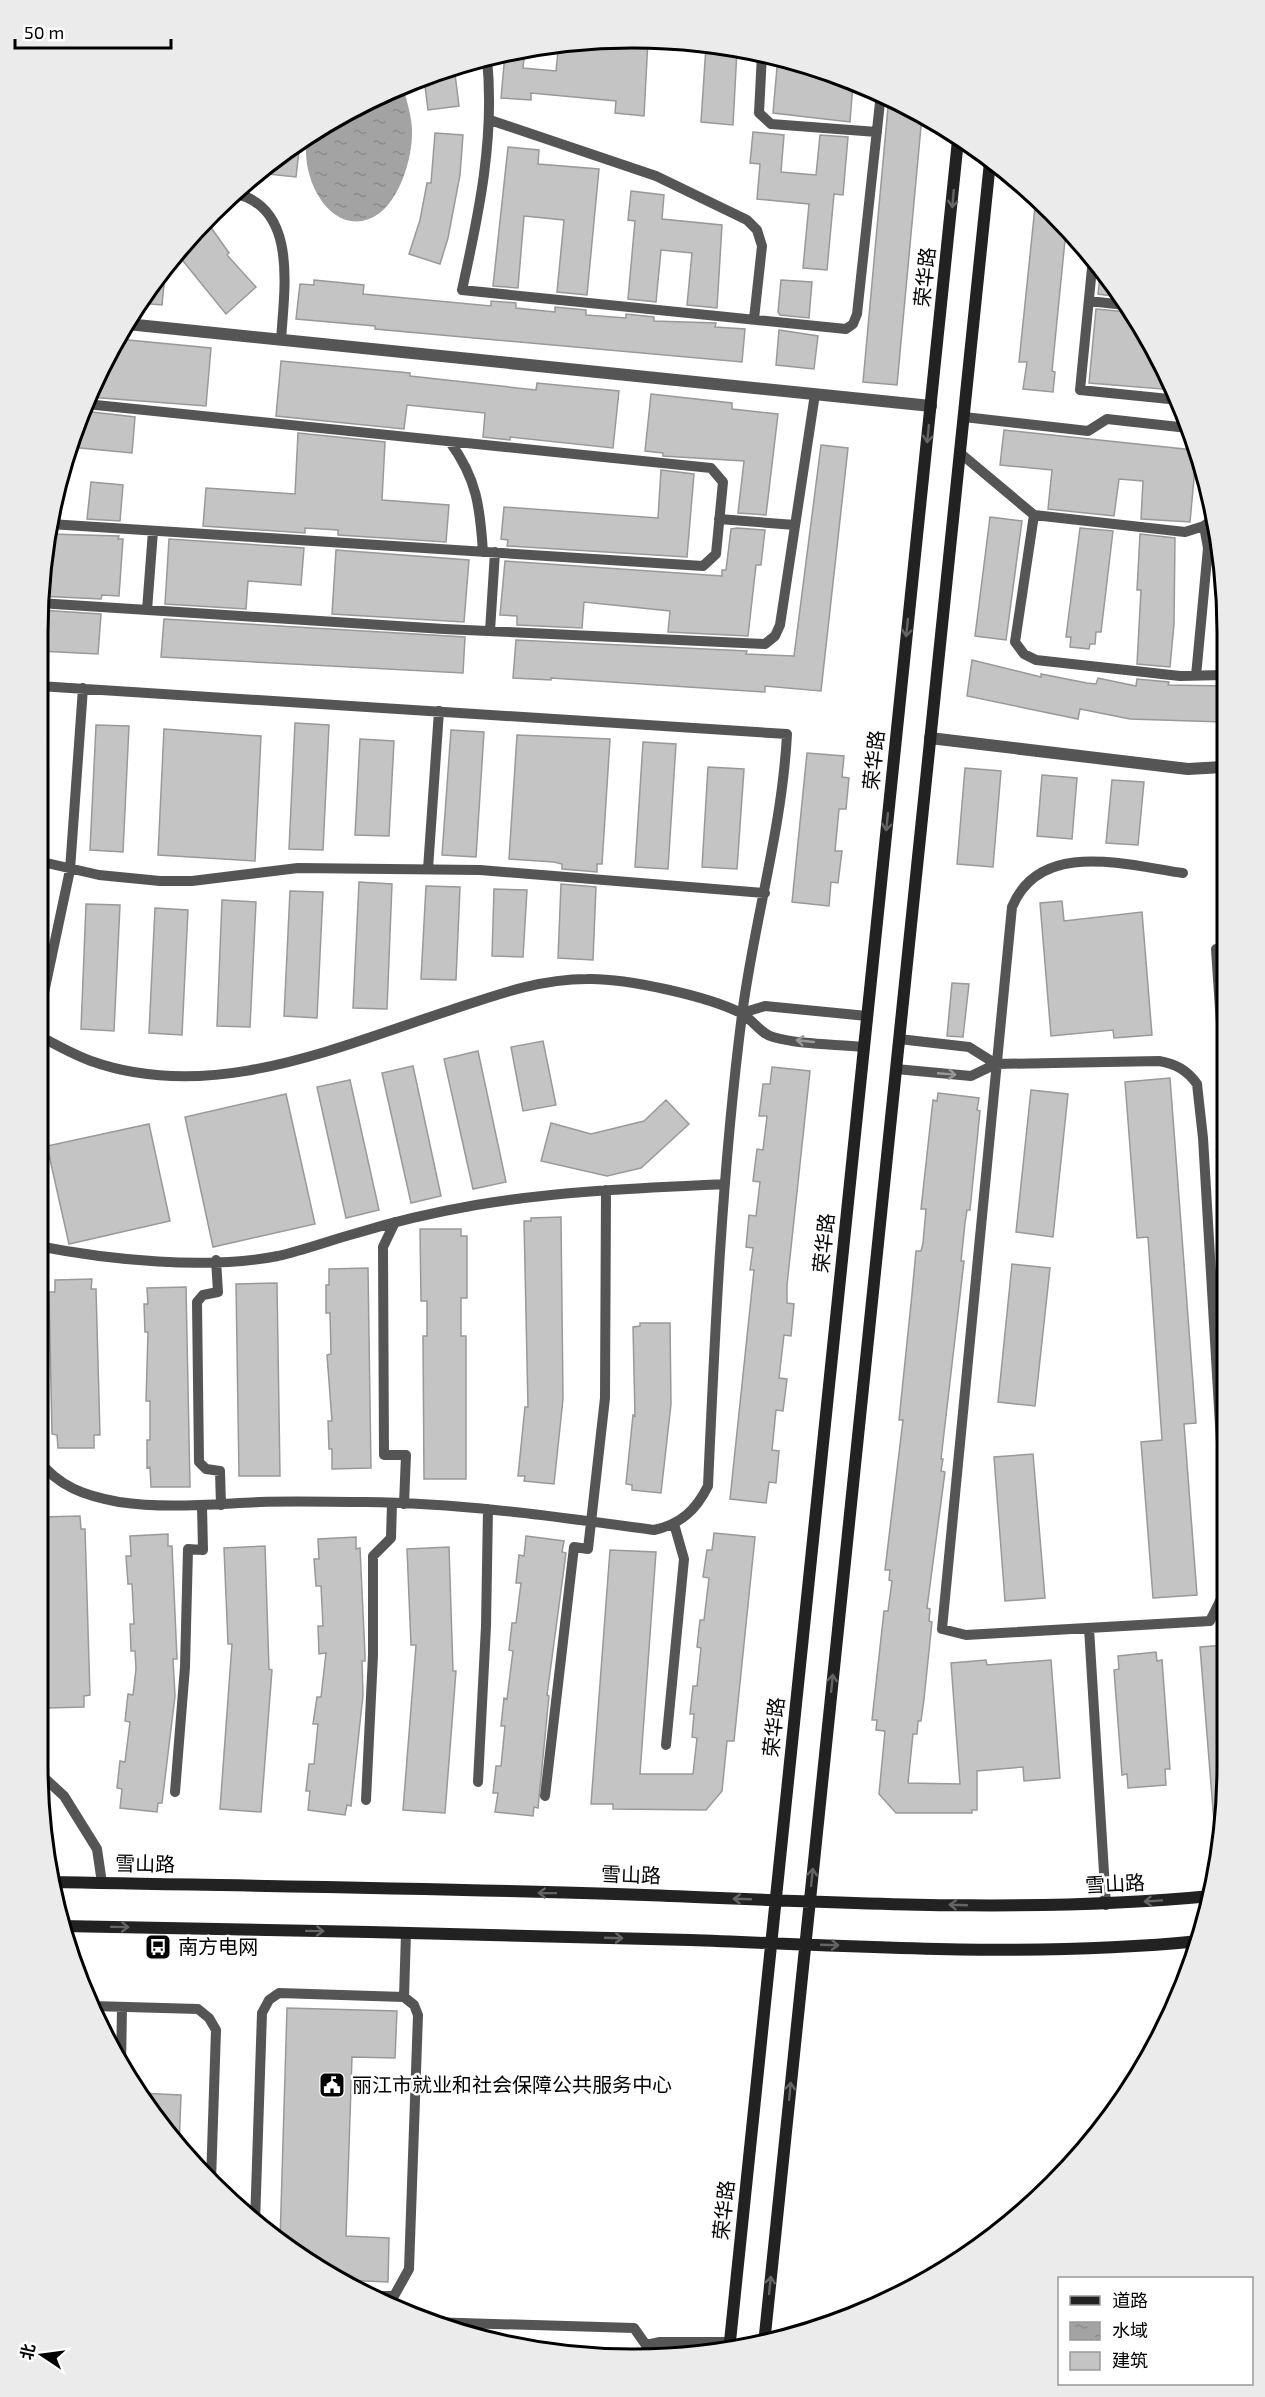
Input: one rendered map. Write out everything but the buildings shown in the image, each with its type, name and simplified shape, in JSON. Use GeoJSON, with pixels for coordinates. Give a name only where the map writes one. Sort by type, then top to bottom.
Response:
{"type":"FeatureCollection","features":[{"type":"Feature","properties":{"kind":"street","name":"荣华路"},"geometry":{"type":"LineString","coordinates":[[731,2341],[957,147]]}},
{"type":"Feature","properties":{"kind":"street"},"geometry":{"type":"LineString","coordinates":[[765,2334],[989,170]]}},
{"type":"Feature","properties":{"kind":"street"},"geometry":{"type":"LineString","coordinates":[[136,325],[931,406]]}},
{"type":"Feature","properties":{"kind":"street"},"geometry":{"type":"LineString","coordinates":[[930,738],[1188,769],[1217,767]]}},
{"type":"Feature","properties":{"kind":"street","name":"雪山路"},"geometry":{"type":"LineString","coordinates":[[60,1882],[1000,1907],[1106,1905],[1202,1897]]}},
{"type":"Feature","properties":{"kind":"street"},"geometry":{"type":"LineString","coordinates":[[71,1926],[1053,1950],[1189,1942]]}},
{"type":"Feature","properties":{"kind":"lane"},"geometry":{"type":"LineString","coordinates":[[762,63],[759,113],[764,120],[771,124],[877,132]]}},
{"type":"Feature","properties":{"kind":"lane"},"geometry":{"type":"LineString","coordinates":[[487,66],[490,120],[483,188],[462,290],[846,329],[853,324],[857,314],[880,103]]}},
{"type":"Feature","properties":{"kind":"lane"},"geometry":{"type":"LineString","coordinates":[[490,120],[656,176],[747,220],[757,230],[762,246],[754,319]]}},
{"type":"Feature","properties":{"kind":"lane"},"geometry":{"type":"LineString","coordinates":[[243,197],[253,201],[275,223],[286,269],[280,340]]}},
{"type":"Feature","properties":{"kind":"lane"},"geometry":{"type":"LineString","coordinates":[[1092,272],[1080,390],[1168,399]]}},
{"type":"Feature","properties":{"kind":"lane"},"geometry":{"type":"LineString","coordinates":[[1089,302],[1115,304]]}},
{"type":"Feature","properties":{"kind":"lane"},"geometry":{"type":"LineString","coordinates":[[49,604],[490,631],[765,644],[778,631],[815,394]]}},
{"type":"Feature","properties":{"kind":"lane"},"geometry":{"type":"LineString","coordinates":[[58,525],[703,566],[716,554],[723,483],[711,468],[94,405]]}},
{"type":"Feature","properties":{"kind":"lane"},"geometry":{"type":"LineString","coordinates":[[964,417],[1088,431],[1107,419],[1180,427]]}},
{"type":"Feature","properties":{"kind":"lane"},"geometry":{"type":"LineString","coordinates":[[450,442],[461,456],[475,487],[480,504],[483,552]]}},
{"type":"Feature","properties":{"kind":"lane"},"geometry":{"type":"LineString","coordinates":[[960,453],[1034,515],[1185,532],[1207,523]]}},
{"type":"Feature","properties":{"kind":"lane"},"geometry":{"type":"LineString","coordinates":[[1034,515],[1015,642],[1024,654],[1036,660],[1196,676],[1217,675]]}},
{"type":"Feature","properties":{"kind":"lane"},"geometry":{"type":"LineString","coordinates":[[719,519],[795,525]]}},
{"type":"Feature","properties":{"kind":"lane"},"geometry":{"type":"LineString","coordinates":[[147,610],[153,531]]}},
{"type":"Feature","properties":{"kind":"lane"},"geometry":{"type":"LineString","coordinates":[[1196,676],[1208,531]]}},
{"type":"Feature","properties":{"kind":"lane"},"geometry":{"type":"LineString","coordinates":[[490,631],[495,552]]}},
{"type":"Feature","properties":{"kind":"lane"},"geometry":{"type":"LineString","coordinates":[[48,686],[788,734],[781,813],[742,1013],[725,1184],[708,1486],[693,1509],[674,1524],[654,1530],[488,1509],[392,1503],[176,1507],[120,1502],[87,1495],[65,1486],[48,1472]]}},
{"type":"Feature","properties":{"kind":"lane"},"geometry":{"type":"LineString","coordinates":[[48,974],[70,870],[83,688]]}},
{"type":"Feature","properties":{"kind":"lane"},"geometry":{"type":"LineString","coordinates":[[428,869],[439,711]]}},
{"type":"Feature","properties":{"kind":"lane"},"geometry":{"type":"LineString","coordinates":[[1183,873],[1079,861],[1044,870],[1028,881],[1016,898],[1010,917],[942,1629],[966,1635],[1210,1621],[1217,1607]]}},
{"type":"Feature","properties":{"kind":"lane"},"geometry":{"type":"LineString","coordinates":[[48,864],[70,870],[128,879],[192,881],[298,868],[480,870],[765,893]]}},
{"type":"Feature","properties":{"kind":"lane"},"geometry":{"type":"LineString","coordinates":[[1216,949],[1217,964]]}},
{"type":"Feature","properties":{"kind":"lane"},"geometry":{"type":"LineString","coordinates":[[48,1040],[73,1054],[114,1068],[161,1076],[187,1077],[243,1072],[302,1059],[506,992],[560,980],[588,979],[636,983],[742,1013],[771,1037],[863,1047]]}},
{"type":"Feature","properties":{"kind":"lane"},"geometry":{"type":"LineString","coordinates":[[742,1013],[765,1006],[867,1016]]}},
{"type":"Feature","properties":{"kind":"lane"},"geometry":{"type":"LineString","coordinates":[[898,1039],[969,1047],[996,1064]]}},
{"type":"Feature","properties":{"kind":"lane"},"geometry":{"type":"LineString","coordinates":[[896,1069],[971,1076],[996,1064],[1160,1061],[1178,1066],[1197,1084],[1217,1388]]}},
{"type":"Feature","properties":{"kind":"lane"},"geometry":{"type":"LineString","coordinates":[[48,1248],[107,1257],[216,1260],[277,1256],[395,1222],[515,1199],[606,1190],[725,1184]]}},
{"type":"Feature","properties":{"kind":"lane"},"geometry":{"type":"LineString","coordinates":[[545,1796],[574,1547],[588,1549],[605,1398],[606,1190]]}},
{"type":"Feature","properties":{"kind":"lane"},"geometry":{"type":"LineString","coordinates":[[395,1222],[383,1247],[384,1455],[406,1455],[404,1504]]}},
{"type":"Feature","properties":{"kind":"lane"},"geometry":{"type":"LineString","coordinates":[[216,1260],[218,1292],[203,1295],[197,1302],[199,1462],[206,1469],[220,1471],[221,1505]]}},
{"type":"Feature","properties":{"kind":"lane"},"geometry":{"type":"LineString","coordinates":[[366,1800],[373,1655],[373,1556],[391,1538],[392,1503]]}},
{"type":"Feature","properties":{"kind":"lane"},"geometry":{"type":"LineString","coordinates":[[175,1792],[185,1667],[188,1549],[203,1550],[202,1506]]}},
{"type":"Feature","properties":{"kind":"lane"},"geometry":{"type":"LineString","coordinates":[[478,1782],[486,1626],[488,1509]]}},
{"type":"Feature","properties":{"kind":"lane"},"geometry":{"type":"LineString","coordinates":[[666,1745],[684,1560],[674,1524]]}},
{"type":"Feature","properties":{"kind":"lane"},"geometry":{"type":"LineString","coordinates":[[1089,1628],[1106,1905]]}},
{"type":"Feature","properties":{"kind":"lane"},"geometry":{"type":"LineString","coordinates":[[48,1782],[64,1796],[97,1849],[102,1883]]}},
{"type":"Feature","properties":{"kind":"lane"},"geometry":{"type":"LineString","coordinates":[[404,1997],[406,1933]]}},
{"type":"Feature","properties":{"kind":"lane"},"geometry":{"type":"LineString","coordinates":[[255,2211],[262,2013],[265,2006],[279,1993],[404,1997],[414,2005],[418,2015],[409,2269],[393,2296],[389,2296]]}},
{"type":"Feature","properties":{"kind":"lane"},"geometry":{"type":"LineString","coordinates":[[100,2006],[198,2009],[213,2023],[216,2030],[211,2170]]}},
{"type":"Feature","properties":{"kind":"lane"},"geometry":{"type":"LineString","coordinates":[[121,2048],[122,2007]]}},
{"type":"Feature","properties":{"kind":"lane"},"geometry":{"type":"LineString","coordinates":[[461,2323],[634,2328],[647,2349]]}},
{"type":"Feature","properties":{"kind":"lane"},"geometry":{"type":"LineString","coordinates":[[646,2345],[660,2342],[704,2345]]}},
{"type":"Feature","properties":{"kind":"water"},"geometry":{"type":"Polygon","coordinates":[[[405,94],[412,130],[408,161],[399,188],[392,200],[374,217],[362,221],[348,220],[335,215],[325,205],[311,178],[306,149],[340,126],[405,94]]]}},
{"type":"Feature","properties":{"kind":"place","name":"南方电网"},"geometry":{"type":"Point","coordinates":[158,1947]}},
{"type":"Feature","properties":{"kind":"place","name":"丽江市就业和社会保障公共服务中心"},"geometry":{"type":"Point","coordinates":[332,2085]}}]}
